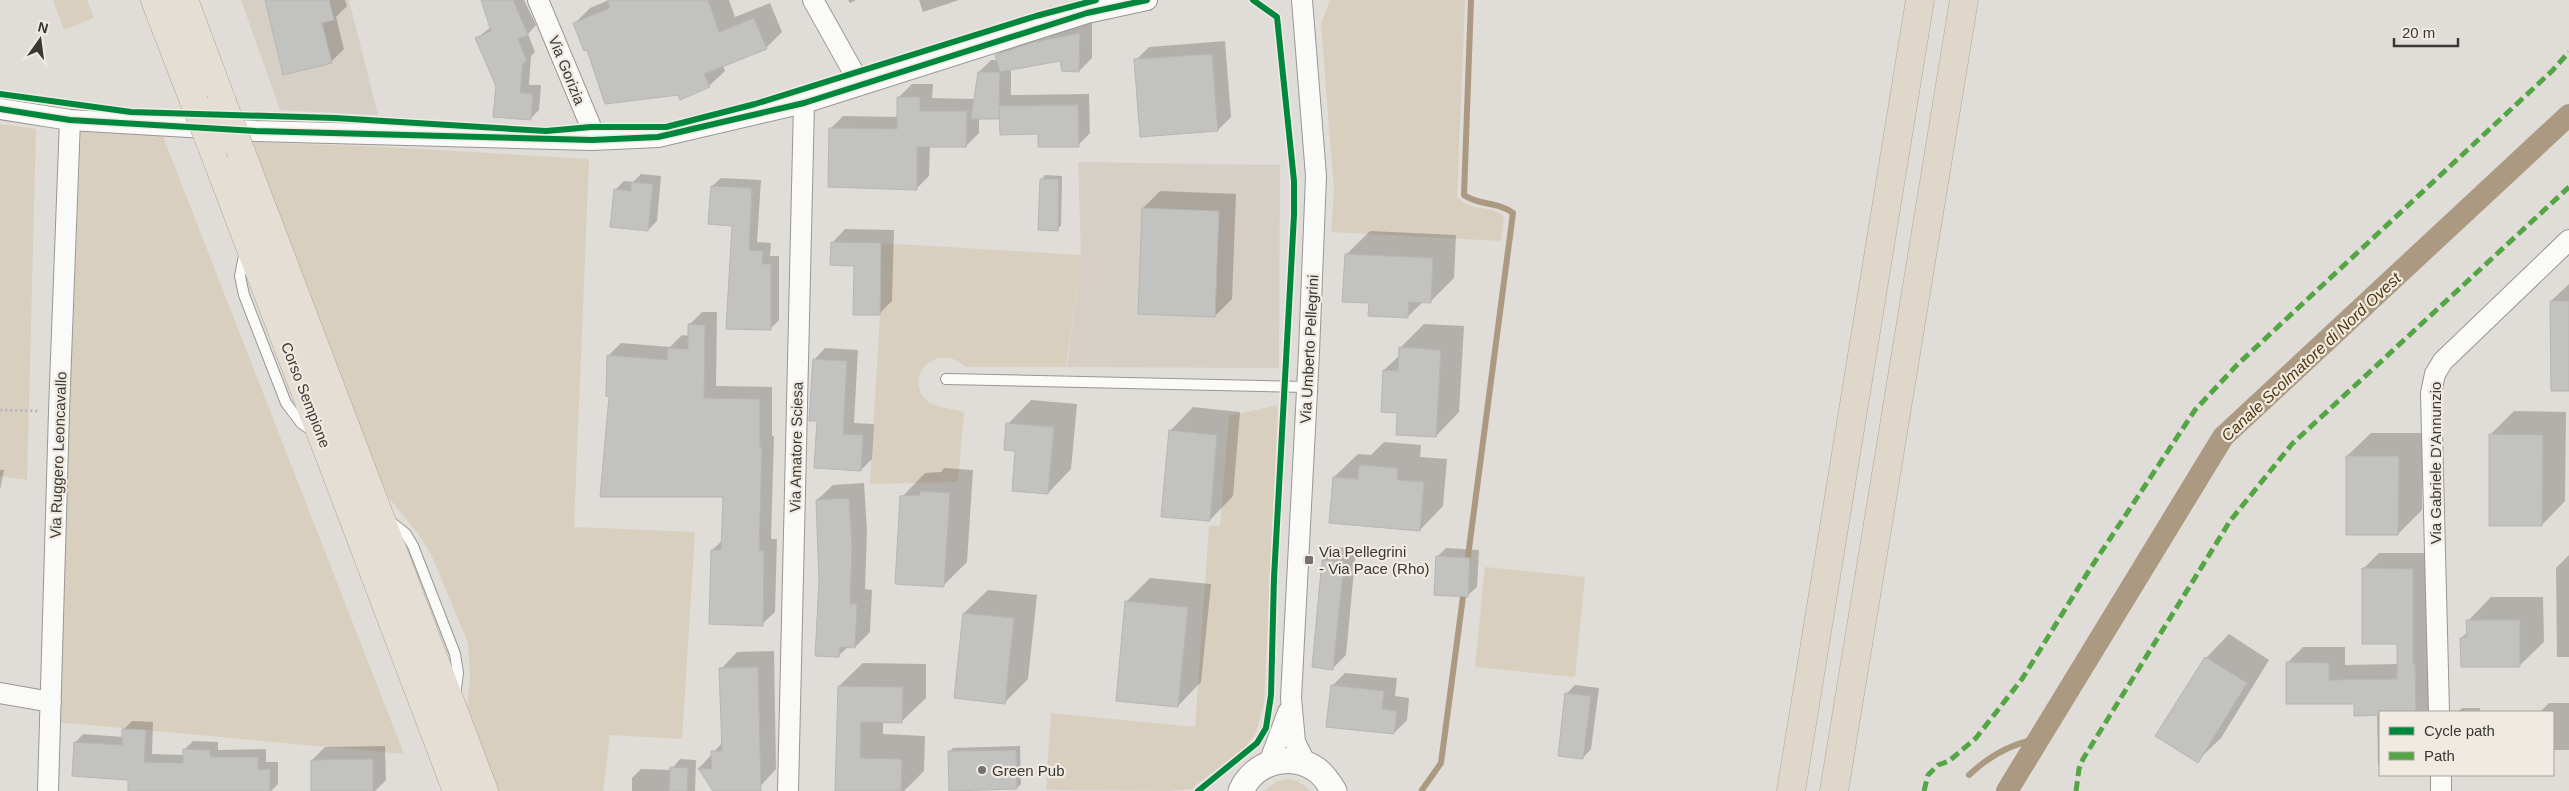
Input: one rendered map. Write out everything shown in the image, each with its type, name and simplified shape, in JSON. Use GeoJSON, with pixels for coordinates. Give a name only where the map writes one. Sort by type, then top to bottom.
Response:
{"type":"FeatureCollection","features":[{"type":"Feature","properties":{"kind":"highway","name":"Corso Sempione"},"geometry":{"type":"LineString","coordinates":[[155,0],[322,436],[468,786]]}},
{"type":"Feature","properties":{"kind":"highway","name":"Corso Sempione"},"geometry":{"type":"LineString","coordinates":[[184,0],[452,708],[468,786]]}},
{"type":"Feature","properties":{"kind":"highway"},"geometry":{"type":"LineString","coordinates":[[1792,779],[1920,0]]}},
{"type":"Feature","properties":{"kind":"highway"},"geometry":{"type":"LineString","coordinates":[[1836,781],[1964,0]]}},
{"type":"Feature","properties":{"kind":"street","name":"Via Gorizia"},"geometry":{"type":"LineString","coordinates":[[538,0],[591,127],[592,140]]}},
{"type":"Feature","properties":{"kind":"street"},"geometry":{"type":"LineString","coordinates":[[813,0],[860,84]]}},
{"type":"Feature","properties":{"kind":"street"},"geometry":{"type":"LineString","coordinates":[[0,110],[70,120],[256,130],[592,140],[673,135],[804,103],[1087,13],[1147,0]]}},
{"type":"Feature","properties":{"kind":"street","name":"Via Umberto Pellegrini"},"geometry":{"type":"LineString","coordinates":[[1291,698],[1307,387],[1316,157],[1302,0]]}},
{"type":"Feature","properties":{"kind":"street","name":"Via Amatore Sciesa"},"geometry":{"type":"LineString","coordinates":[[788,791],[804,103]]}},
{"type":"Feature","properties":{"kind":"street","name":"Via Ruggero Leoncavallo"},"geometry":{"type":"LineString","coordinates":[[48,791],[70,120]]}},
{"type":"Feature","properties":{"kind":"street","name":"Via Gabriele D'Annunzio"},"geometry":{"type":"LineString","coordinates":[[2439,711],[2431,393],[2434,374],[2443,361],[2569,240]]}},
{"type":"Feature","properties":{"kind":"street"},"geometry":{"type":"LineString","coordinates":[[0,693],[51,702]]}},
{"type":"Feature","properties":{"kind":"street"},"geometry":{"type":"LineString","coordinates":[[1269,763],[1282,730],[1291,698]]}},
{"type":"Feature","properties":{"kind":"street"},"geometry":{"type":"LineString","coordinates":[[1291,698],[1294,742],[1321,777]]}},
{"type":"Feature","properties":{"kind":"street"},"geometry":{"type":"LineString","coordinates":[[1240,788],[1255,771],[1269,763],[1287,760],[1349,791]]}},
{"type":"Feature","properties":{"kind":"street"},"geometry":{"type":"LineString","coordinates":[[2441,776],[2441,791]]}},
{"type":"Feature","properties":{"kind":"lane"},"geometry":{"type":"LineString","coordinates":[[946,379],[1307,387]]}},
{"type":"Feature","properties":{"kind":"path"},"geometry":{"type":"LineString","coordinates":[[0,410],[59,411]]}},
{"type":"Feature","properties":{"kind":"shaded area"},"geometry":{"type":"Polygon","coordinates":[[[53,0],[87,0],[94,18],[64,30],[53,0]]]}},
{"type":"Feature","properties":{"kind":"shaded area"},"geometry":{"type":"Polygon","coordinates":[[[241,0],[349,0],[378,115],[280,110],[241,0]]]}},
{"type":"Feature","properties":{"kind":"shaded area"},"geometry":{"type":"Polygon","coordinates":[[[1330,0],[1465,0],[1457,197],[1469,205],[1493,210],[1504,216],[1501,241],[1331,232],[1334,191],[1321,24],[1330,0]]]}},
{"type":"Feature","properties":{"kind":"shaded area"},"geometry":{"type":"Polygon","coordinates":[[[0,124],[36,129],[27,480],[0,476],[0,124]]]}},
{"type":"Feature","properties":{"kind":"shaded area"},"geometry":{"type":"Polygon","coordinates":[[[81,131],[162,134],[404,754],[57,722],[81,131]]]}},
{"type":"Feature","properties":{"kind":"shaded area"},"geometry":{"type":"Polygon","coordinates":[[[247,142],[386,147],[589,159],[574,527],[695,532],[682,739],[610,735],[603,791],[498,791],[467,710],[470,677],[468,643],[431,554],[419,535],[385,493],[247,142]]]}},
{"type":"Feature","properties":{"kind":"shaded area"},"geometry":{"type":"Polygon","coordinates":[[[1078,162],[1280,165],[1279,368],[1067,367],[1081,255],[1078,162]]]}},
{"type":"Feature","properties":{"kind":"shaded area"},"geometry":{"type":"Polygon","coordinates":[[[881,243],[1081,255],[1066,367],[966,367],[954,359],[943,357],[933,360],[925,366],[920,375],[919,384],[922,394],[930,403],[964,412],[958,482],[870,484],[880,315],[881,243]]]}},
{"type":"Feature","properties":{"kind":"shaded area"},"geometry":{"type":"Polygon","coordinates":[[[1278,405],[1264,703],[1255,735],[1244,748],[1191,789],[1170,791],[1046,790],[1051,713],[1195,727],[1209,526],[1220,526],[1229,416],[1278,405]]]}},
{"type":"Feature","properties":{"kind":"shaded area"},"geometry":{"type":"Polygon","coordinates":[[[1485,567],[1585,577],[1575,677],[1475,667],[1485,567]]]}},
{"type":"Feature","properties":{"kind":"shaded area"},"geometry":{"type":"Polygon","coordinates":[[[1288,779],[1298,781],[1311,791],[1263,791],[1278,781],[1288,779]]]}},
{"type":"Feature","properties":{"kind":"building"},"geometry":{"type":"Polygon","coordinates":[[[265,0],[329,0],[334,20],[322,23],[332,63],[283,75],[265,0]]]}},
{"type":"Feature","properties":{"kind":"building"},"geometry":{"type":"Polygon","coordinates":[[[481,0],[513,0],[528,35],[518,39],[527,61],[523,63],[520,93],[533,94],[531,120],[493,117],[496,86],[475,38],[491,31],[481,0]]]}},
{"type":"Feature","properties":{"kind":"building"},"geometry":{"type":"Polygon","coordinates":[[[607,0],[708,0],[719,32],[754,18],[767,49],[704,74],[710,87],[680,100],[678,95],[605,104],[587,50],[584,51],[573,23],[610,8],[607,0]]]}},
{"type":"Feature","properties":{"kind":"building"},"geometry":{"type":"Polygon","coordinates":[[[1080,33],[1079,72],[1062,71],[1060,61],[1000,72],[995,55],[1035,42],[1080,33]]]}},
{"type":"Feature","properties":{"kind":"building"},"geometry":{"type":"Polygon","coordinates":[[[1212,54],[1218,131],[1140,137],[1134,59],[1212,54]]]}},
{"type":"Feature","properties":{"kind":"building"},"geometry":{"type":"Polygon","coordinates":[[[978,72],[1000,72],[999,106],[1078,105],[1079,147],[1038,147],[1038,134],[1000,135],[999,108],[999,119],[971,119],[978,72]]]}},
{"type":"Feature","properties":{"kind":"building"},"geometry":{"type":"Polygon","coordinates":[[[897,97],[920,97],[920,111],[967,111],[966,147],[917,147],[917,190],[828,187],[829,128],[897,129],[897,97]]]}},
{"type":"Feature","properties":{"kind":"building"},"geometry":{"type":"Polygon","coordinates":[[[1040,179],[1059,179],[1058,231],[1038,230],[1040,179]]]}},
{"type":"Feature","properties":{"kind":"building"},"geometry":{"type":"Polygon","coordinates":[[[631,182],[653,184],[648,231],[610,227],[614,189],[631,191],[631,182]]]}},
{"type":"Feature","properties":{"kind":"building"},"geometry":{"type":"Polygon","coordinates":[[[711,186],[752,188],[749,250],[763,251],[762,264],[771,264],[771,330],[726,329],[732,226],[708,224],[711,186]]]}},
{"type":"Feature","properties":{"kind":"building"},"geometry":{"type":"Polygon","coordinates":[[[1142,208],[1219,211],[1215,317],[1138,314],[1142,208]]]}},
{"type":"Feature","properties":{"kind":"building"},"geometry":{"type":"Polygon","coordinates":[[[831,242],[881,243],[880,315],[853,315],[854,266],[830,265],[831,242]]]}},
{"type":"Feature","properties":{"kind":"building"},"geometry":{"type":"Polygon","coordinates":[[[1345,254],[1433,258],[1431,303],[1409,302],[1408,318],[1368,316],[1369,303],[1342,302],[1345,254]]]}},
{"type":"Feature","properties":{"kind":"building"},"geometry":{"type":"Polygon","coordinates":[[[2550,301],[2569,301],[2569,391],[2551,391],[2550,301]]]}},
{"type":"Feature","properties":{"kind":"building"},"geometry":{"type":"Polygon","coordinates":[[[688,324],[705,325],[704,398],[760,399],[760,448],[762,448],[759,551],[764,551],[763,626],[709,624],[711,550],[721,550],[723,497],[600,497],[609,397],[606,396],[607,355],[667,360],[668,348],[688,349],[688,324]]]}},
{"type":"Feature","properties":{"kind":"building"},"geometry":{"type":"Polygon","coordinates":[[[1399,347],[1441,350],[1436,437],[1396,435],[1397,413],[1381,412],[1383,370],[1398,371],[1399,347]]]}},
{"type":"Feature","properties":{"kind":"building"},"geometry":{"type":"Polygon","coordinates":[[[813,359],[847,361],[843,434],[863,435],[861,471],[814,468],[817,421],[809,421],[813,359]]]}},
{"type":"Feature","properties":{"kind":"building"},"geometry":{"type":"Polygon","coordinates":[[[1006,423],[1054,427],[1048,494],[1012,491],[1015,451],[1004,450],[1006,423]]]}},
{"type":"Feature","properties":{"kind":"building"},"geometry":{"type":"Polygon","coordinates":[[[1169,430],[1217,435],[1210,521],[1161,517],[1169,430]]]}},
{"type":"Feature","properties":{"kind":"building"},"geometry":{"type":"Polygon","coordinates":[[[2489,434],[2543,435],[2542,526],[2489,526],[2489,434]]]}},
{"type":"Feature","properties":{"kind":"building"},"geometry":{"type":"Polygon","coordinates":[[[2346,456],[2399,456],[2398,535],[2346,535],[2346,456]]]}},
{"type":"Feature","properties":{"kind":"building"},"geometry":{"type":"Polygon","coordinates":[[[1359,465],[1398,468],[1397,480],[1424,482],[1420,531],[1329,523],[1333,477],[1358,479],[1359,465]]]}},
{"type":"Feature","properties":{"kind":"building"},"geometry":{"type":"Polygon","coordinates":[[[920,491],[950,493],[944,587],[895,584],[900,496],[920,495],[920,491]]]}},
{"type":"Feature","properties":{"kind":"building"},"geometry":{"type":"Polygon","coordinates":[[[849,498],[852,547],[850,604],[857,604],[855,648],[840,647],[839,657],[815,656],[819,582],[816,500],[849,498]]]}},
{"type":"Feature","properties":{"kind":"building"},"geometry":{"type":"Polygon","coordinates":[[[1436,556],[1470,558],[1468,597],[1434,595],[1436,556]]]}},
{"type":"Feature","properties":{"kind":"building"},"geometry":{"type":"Polygon","coordinates":[[[1322,560],[1344,562],[1333,670],[1312,667],[1322,560]]]}},
{"type":"Feature","properties":{"kind":"building"},"geometry":{"type":"Polygon","coordinates":[[[2362,568],[2413,569],[2413,664],[2415,664],[2416,711],[2379,711],[2379,715],[2354,716],[2354,704],[2286,704],[2286,662],[2329,663],[2329,680],[2397,679],[2397,644],[2362,644],[2362,568]]]}},
{"type":"Feature","properties":{"kind":"building"},"geometry":{"type":"Polygon","coordinates":[[[1125,601],[1188,607],[1178,707],[1116,701],[1125,601]]]}},
{"type":"Feature","properties":{"kind":"building"},"geometry":{"type":"Polygon","coordinates":[[[963,613],[1014,618],[1005,704],[954,698],[963,613]]]}},
{"type":"Feature","properties":{"kind":"building"},"geometry":{"type":"Polygon","coordinates":[[[2466,620],[2520,620],[2520,667],[2461,667],[2460,638],[2467,637],[2466,620]]]}},
{"type":"Feature","properties":{"kind":"building"},"geometry":{"type":"Polygon","coordinates":[[[2205,657],[2247,683],[2198,763],[2155,736],[2205,657]]]}},
{"type":"Feature","properties":{"kind":"building"},"geometry":{"type":"Polygon","coordinates":[[[758,667],[761,791],[713,791],[698,768],[712,769],[711,751],[722,751],[719,668],[758,667]]]}},
{"type":"Feature","properties":{"kind":"building"},"geometry":{"type":"Polygon","coordinates":[[[1331,685],[1384,691],[1382,709],[1397,711],[1394,734],[1326,727],[1331,685]]]}},
{"type":"Feature","properties":{"kind":"building"},"geometry":{"type":"Polygon","coordinates":[[[838,686],[903,687],[902,723],[861,722],[860,758],[902,759],[901,791],[835,791],[838,686]]]}},
{"type":"Feature","properties":{"kind":"building"},"geometry":{"type":"Polygon","coordinates":[[[1565,693],[1591,696],[1583,759],[1558,756],[1565,693]]]}},
{"type":"Feature","properties":{"kind":"building"},"geometry":{"type":"Polygon","coordinates":[[[122,729],[146,730],[144,762],[183,763],[183,749],[210,750],[210,757],[258,757],[258,770],[270,769],[270,791],[128,791],[128,780],[72,776],[74,742],[122,745],[122,729]]]}},
{"type":"Feature","properties":{"kind":"building","name":"Green Pub"},"geometry":{"type":"Polygon","coordinates":[[[1016,750],[1017,789],[949,791],[948,751],[1016,750]]]}},
{"type":"Feature","properties":{"kind":"building"},"geometry":{"type":"Polygon","coordinates":[[[373,759],[373,791],[311,791],[311,760],[373,759]]]}},
{"type":"Feature","properties":{"kind":"building"},"geometry":{"type":"Polygon","coordinates":[[[670,767],[688,768],[687,791],[669,791],[670,767]]]}},
{"type":"Feature","properties":{"kind":"waterway"},"geometry":{"type":"LineString","coordinates":[[1467,564],[1513,213],[1507,209],[1476,201],[1464,195],[1471,0]]}},
{"type":"Feature","properties":{"kind":"waterway","name":"Canale Scolmatore di Nord Ovest"},"geometry":{"type":"LineString","coordinates":[[2007,791],[2223,437],[2569,115]]}},
{"type":"Feature","properties":{"kind":"waterway"},"geometry":{"type":"LineString","coordinates":[[1422,790],[1441,763],[1464,589]]}},
{"type":"Feature","properties":{"kind":"waterway"},"geometry":{"type":"LineString","coordinates":[[1969,775],[1984,762],[2000,752],[2018,744],[2037,739]]}},
{"type":"Feature","properties":{"kind":"marked path"},"geometry":{"type":"LineString","coordinates":[[1924,791],[1928,775],[1938,765],[1949,761],[1976,738],[2022,679],[2090,569],[2195,410],[2237,365],[2552,71],[2569,52]]}},
{"type":"Feature","properties":{"kind":"marked path"},"geometry":{"type":"LineString","coordinates":[[2076,791],[2079,769],[2083,759],[2230,521],[2292,444],[2569,187]]}},
{"type":"Feature","properties":{"kind":"cycle path"},"geometry":{"type":"LineString","coordinates":[[0,94],[131,112],[335,118],[546,131],[591,127],[666,127],[755,104],[1036,16],[1096,0]]}},
{"type":"Feature","properties":{"kind":"cycle path"},"geometry":{"type":"LineString","coordinates":[[0,109],[70,120],[256,131],[592,140],[658,137],[804,103],[1087,13],[1147,0]]}},
{"type":"Feature","properties":{"kind":"cycle path"},"geometry":{"type":"LineString","coordinates":[[1198,791],[1257,743],[1266,728],[1271,695],[1274,578],[1294,215],[1294,181],[1277,17],[1253,0]]}},
{"type":"Feature","properties":{"kind":"place","name":"Via Pellegrini - Via Pace (Rho)"},"geometry":{"type":"Point","coordinates":[1309,560]}},
{"type":"Feature","properties":{"kind":"place","name":"Green Pub"},"geometry":{"type":"Point","coordinates":[982,770]}}]}
